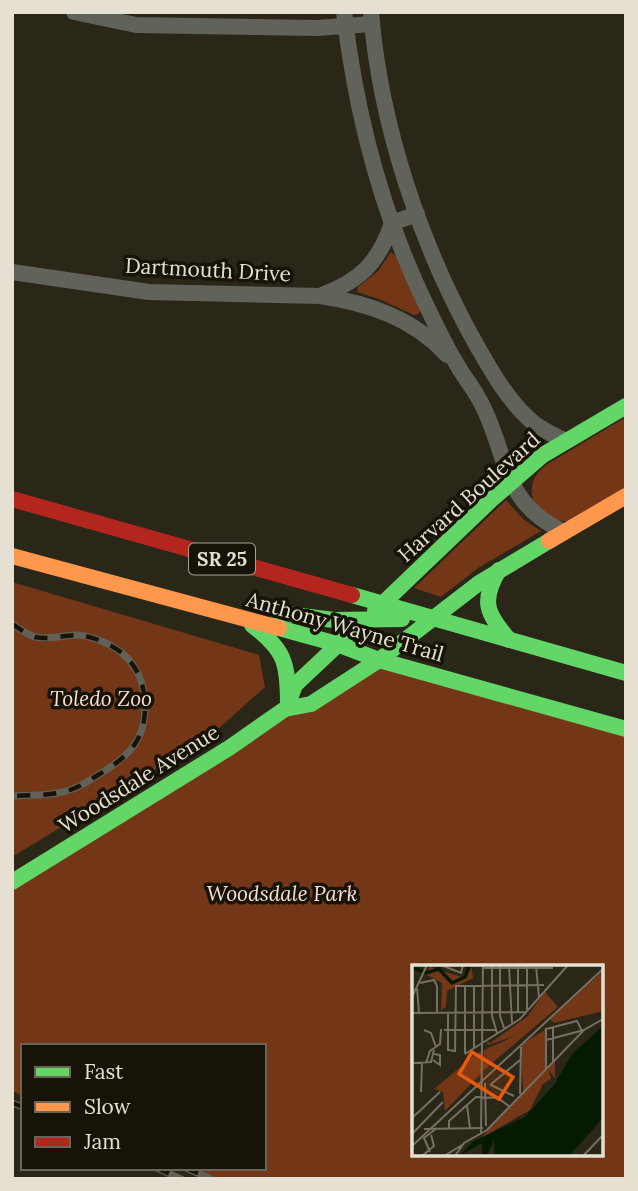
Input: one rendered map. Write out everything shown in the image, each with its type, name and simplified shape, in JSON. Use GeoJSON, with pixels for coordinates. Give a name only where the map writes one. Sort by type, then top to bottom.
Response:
{"type":"FeatureCollection","features":[{"type":"Feature","properties":{"kind":"main road","name":"Harvard Boulevard"},"geometry":{"type":"LineString","coordinates":[[382,604],[543,455],[626,407]]}},
{"type":"Feature","properties":{"kind":"main road"},"geometry":{"type":"LineString","coordinates":[[100,580],[174,584],[277,613],[334,620],[433,619],[499,570],[626,496]]}},
{"type":"Feature","properties":{"kind":"main road","name":"Anthony Wayne Trail"},"geometry":{"type":"LineString","coordinates":[[12,499],[626,673]]}},
{"type":"Feature","properties":{"kind":"main road","name":"Anthony Wayne Trail"},"geometry":{"type":"LineString","coordinates":[[12,556],[337,644],[379,660],[626,729]]}},
{"type":"Feature","properties":{"kind":"main road"},"geometry":{"type":"LineString","coordinates":[[499,570],[485,599],[490,617],[509,640]]}},
{"type":"Feature","properties":{"kind":"main road","name":"Woodsdale Avenue"},"geometry":{"type":"LineString","coordinates":[[287,707],[295,685],[382,604]]}},
{"type":"Feature","properties":{"kind":"main road"},"geometry":{"type":"LineString","coordinates":[[244,619],[275,642],[282,651],[287,669],[287,707]]}},
{"type":"Feature","properties":{"kind":"main road","name":"Woodsdale Avenue"},"geometry":{"type":"LineString","coordinates":[[12,881],[229,748],[287,707],[310,704],[379,660],[433,619]]}},
{"type":"Feature","properties":{"kind":"street"},"geometry":{"type":"LineString","coordinates":[[74,12],[135,25],[317,27],[344,19],[371,18],[394,136],[417,214],[452,300],[511,400],[531,422],[566,441]]}},
{"type":"Feature","properties":{"kind":"street"},"geometry":{"type":"LineString","coordinates":[[344,19],[368,146],[392,223],[429,311],[480,399],[511,483],[527,506],[543,522],[564,532]]}},
{"type":"Feature","properties":{"kind":"street"},"geometry":{"type":"LineString","coordinates":[[392,223],[417,214]]}},
{"type":"Feature","properties":{"kind":"street","name":"Dartmouth Drive"},"geometry":{"type":"LineString","coordinates":[[320,296],[340,288],[370,265],[382,251],[392,223]]}},
{"type":"Feature","properties":{"kind":"street","name":"Dartmouth Drive"},"geometry":{"type":"LineString","coordinates":[[12,272],[149,292],[320,296],[366,305],[405,321],[426,334],[465,377]]}},
{"type":"Feature","properties":{"kind":"street"},"geometry":{"type":"LineString","coordinates":[[465,377],[491,370]]}},
{"type":"Feature","properties":{"kind":"green space"},"geometry":{"type":"Polygon","coordinates":[[[391,252],[398,258],[420,310],[419,314],[414,315],[357,292],[358,287],[378,271],[391,252]]]}},
{"type":"Feature","properties":{"kind":"green space"},"geometry":{"type":"Polygon","coordinates":[[[626,417],[626,489],[573,520],[558,520],[544,514],[532,495],[533,483],[539,472],[546,465],[626,417]]]}},
{"type":"Feature","properties":{"kind":"green space"},"geometry":{"type":"Polygon","coordinates":[[[506,500],[523,519],[541,531],[478,568],[441,597],[414,588],[506,500]]]}},
{"type":"Feature","properties":{"kind":"green space","name":"Toledo Zoo"},"geometry":{"type":"Polygon","coordinates":[[[12,582],[259,655],[265,687],[199,743],[12,857],[12,582]]]}},
{"type":"Feature","properties":{"kind":"green space","name":"Woodsdale Park"},"geometry":{"type":"Polygon","coordinates":[[[379,660],[626,729],[626,1179],[212,1179],[191,1170],[266,1170],[266,1044],[21,1044],[21,1095],[12,1091],[12,881],[379,660]]]}},
{"type":"Feature","properties":{"kind":"railway"},"geometry":{"type":"LineString","coordinates":[[12,624],[35,637],[78,635],[95,639],[122,653],[128,658],[142,682],[145,704],[138,738],[118,762],[68,791],[12,796]]}},
{"type":"Feature","properties":{"kind":"railway"},"geometry":{"type":"LineString","coordinates":[[12,1103],[21,1106]]}},
{"type":"Feature","properties":{"kind":"railway"},"geometry":{"type":"LineString","coordinates":[[161,1170],[181,1179]]}},
{"type":"Feature","properties":{"kind":"railway"},"geometry":{"type":"LineString","coordinates":[[191,1170],[211,1179]]}},
{"type":"Feature","properties":{"kind":"traffic: fast"},"geometry":{"type":"LineString","coordinates":[[375,611],[491,500],[543,455],[626,406]]}},
{"type":"Feature","properties":{"kind":"traffic: fast"},"geometry":{"type":"LineString","coordinates":[[12,882],[229,748],[285,709],[311,704],[379,660],[479,583],[549,541]]}},
{"type":"Feature","properties":{"kind":"traffic: fast"},"geometry":{"type":"LineString","coordinates":[[499,570],[489,591],[489,607],[495,622],[509,640]]}},
{"type":"Feature","properties":{"kind":"traffic: fast"},"geometry":{"type":"LineString","coordinates":[[352,595],[626,673]]}},
{"type":"Feature","properties":{"kind":"traffic: fast"},"geometry":{"type":"LineString","coordinates":[[278,613],[334,620],[402,619]]}},
{"type":"Feature","properties":{"kind":"traffic: fast"},"geometry":{"type":"LineString","coordinates":[[252,625],[272,642],[282,658],[287,678],[288,704]]}},
{"type":"Feature","properties":{"kind":"traffic: fast"},"geometry":{"type":"LineString","coordinates":[[279,628],[337,644],[379,660],[626,729]]}},
{"type":"Feature","properties":{"kind":"traffic: fast"},"geometry":{"type":"LineString","coordinates":[[289,701],[295,685],[346,637]]}},
{"type":"Feature","properties":{"kind":"traffic: slow"},"geometry":{"type":"LineString","coordinates":[[549,541],[626,496]]}},
{"type":"Feature","properties":{"kind":"traffic: slow"},"geometry":{"type":"LineString","coordinates":[[12,556],[279,628]]}},
{"type":"Feature","properties":{"kind":"traffic: jam"},"geometry":{"type":"LineString","coordinates":[[12,499],[352,595]]}}]}
